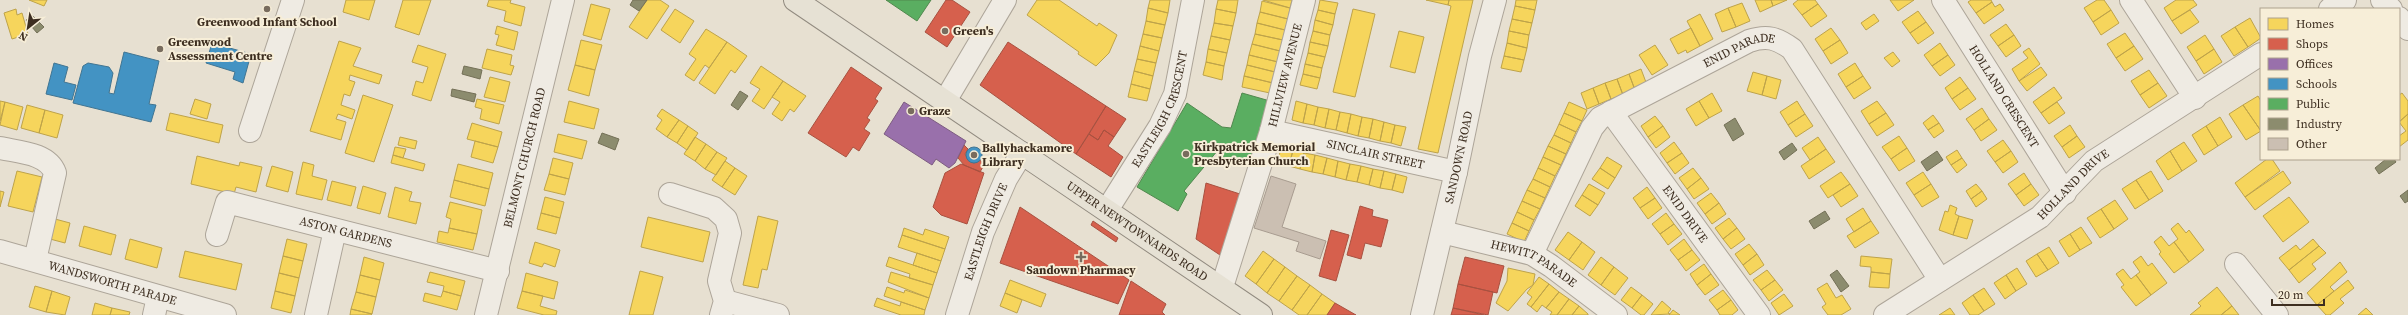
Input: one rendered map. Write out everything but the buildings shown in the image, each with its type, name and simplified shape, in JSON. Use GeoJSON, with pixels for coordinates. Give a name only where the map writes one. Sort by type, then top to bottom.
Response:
{"type":"FeatureCollection","features":[{"type":"Feature","properties":{"kind":"main road","name":"UPPER NEWTOWNARDS ROAD"},"geometry":{"type":"LineString","coordinates":[[795,0],[1222,287],[1258,314]]}},
{"type":"Feature","properties":{"kind":"street"},"geometry":{"type":"LineString","coordinates":[[250,131],[293,0]]}},
{"type":"Feature","properties":{"kind":"street","name":"BELMONT CHURCH ROAD"},"geometry":{"type":"LineString","coordinates":[[486,315],[498,271],[563,0]]}},
{"type":"Feature","properties":{"kind":"street"},"geometry":{"type":"LineString","coordinates":[[945,101],[1005,0]]}},
{"type":"Feature","properties":{"kind":"street","name":"EASTLEIGH CRESCENT"},"geometry":{"type":"LineString","coordinates":[[1107,210],[1160,126],[1175,94],[1193,0]]}},
{"type":"Feature","properties":{"kind":"street","name":"HILLVIEW AVENUE"},"geometry":{"type":"LineString","coordinates":[[1222,287],[1271,131],[1304,0]]}},
{"type":"Feature","properties":{"kind":"street","name":"SANDOWN ROAD"},"geometry":{"type":"LineString","coordinates":[[1422,315],[1456,172],[1480,56],[1495,0]]}},
{"type":"Feature","properties":{"kind":"street","name":"HOLLAND CRESCENT"},"geometry":{"type":"LineString","coordinates":[[1943,0],[2065,193]]}},
{"type":"Feature","properties":{"kind":"street"},"geometry":{"type":"LineString","coordinates":[[2131,0],[2194,98]]}},
{"type":"Feature","properties":{"kind":"street"},"geometry":{"type":"LineString","coordinates":[[2332,8],[2345,0]]}},
{"type":"Feature","properties":{"kind":"street"},"geometry":{"type":"LineString","coordinates":[[2382,0],[2390,8]]}},
{"type":"Feature","properties":{"kind":"street"},"geometry":{"type":"LineString","coordinates":[[2400,19],[2408,29]]}},
{"type":"Feature","properties":{"kind":"street","name":"ENID PARADE"},"geometry":{"type":"LineString","coordinates":[[1532,254],[1592,128],[1600,118],[1761,37],[1772,38],[1783,42],[1792,49],[1940,280]]}},
{"type":"Feature","properties":{"kind":"street","name":"HOLLAND DRIVE"},"geometry":{"type":"LineString","coordinates":[[1885,315],[2040,217],[2065,193],[2094,161],[2260,55]]}},
{"type":"Feature","properties":{"kind":"street","name":"ENID DRIVE"},"geometry":{"type":"LineString","coordinates":[[1611,112],[1759,315]]}},
{"type":"Feature","properties":{"kind":"street","name":"SINCLAIR STREET"},"geometry":{"type":"LineString","coordinates":[[1271,131],[1456,172]]}},
{"type":"Feature","properties":{"kind":"street"},"geometry":{"type":"LineString","coordinates":[[0,148],[40,158],[54,170],[54,179],[35,260]]}},
{"type":"Feature","properties":{"kind":"street","name":"EASTLEIGH DRIVE"},"geometry":{"type":"LineString","coordinates":[[957,315],[983,232],[1006,179],[1022,153]]}},
{"type":"Feature","properties":{"kind":"street"},"geometry":{"type":"LineString","coordinates":[[670,194],[714,208],[726,219],[730,233],[719,281],[723,308],[778,315]]}},
{"type":"Feature","properties":{"kind":"street","name":"ASTON GARDENS"},"geometry":{"type":"LineString","coordinates":[[217,235],[227,202],[498,271]]}},
{"type":"Feature","properties":{"kind":"street"},"geometry":{"type":"LineString","coordinates":[[316,315],[335,230]]}},
{"type":"Feature","properties":{"kind":"street","name":"HEWITT PARADE"},"geometry":{"type":"LineString","coordinates":[[1442,232],[1532,254],[1616,315]]}},
{"type":"Feature","properties":{"kind":"street","name":"WANDSWORTH PARADE"},"geometry":{"type":"LineString","coordinates":[[0,251],[35,260],[156,306],[225,315]]}},
{"type":"Feature","properties":{"kind":"street"},"geometry":{"type":"LineString","coordinates":[[2236,264],[2277,315]]}},
{"type":"Feature","properties":{"kind":"place","name":"Greenwood Infant School"},"geometry":{"type":"Point","coordinates":[267,9]}},
{"type":"Feature","properties":{"kind":"place","name":"Green's"},"geometry":{"type":"Point","coordinates":[945,31]}},
{"type":"Feature","properties":{"kind":"place","name":"Greenwood Assessment Centre"},"geometry":{"type":"Point","coordinates":[160,49]}},
{"type":"Feature","properties":{"kind":"place","name":"Graze"},"geometry":{"type":"Point","coordinates":[911,111]}},
{"type":"Feature","properties":{"kind":"place","name":"Kirkpatrick Memorial Presbyterian Church"},"geometry":{"type":"Point","coordinates":[1186,154]}},
{"type":"Feature","properties":{"kind":"place","name":"Ballyhackamore Library"},"geometry":{"type":"Point","coordinates":[974,155]}},
{"type":"Feature","properties":{"kind":"place","name":"Sandown Pharmacy"},"geometry":{"type":"Point","coordinates":[1081,257]}}]}
